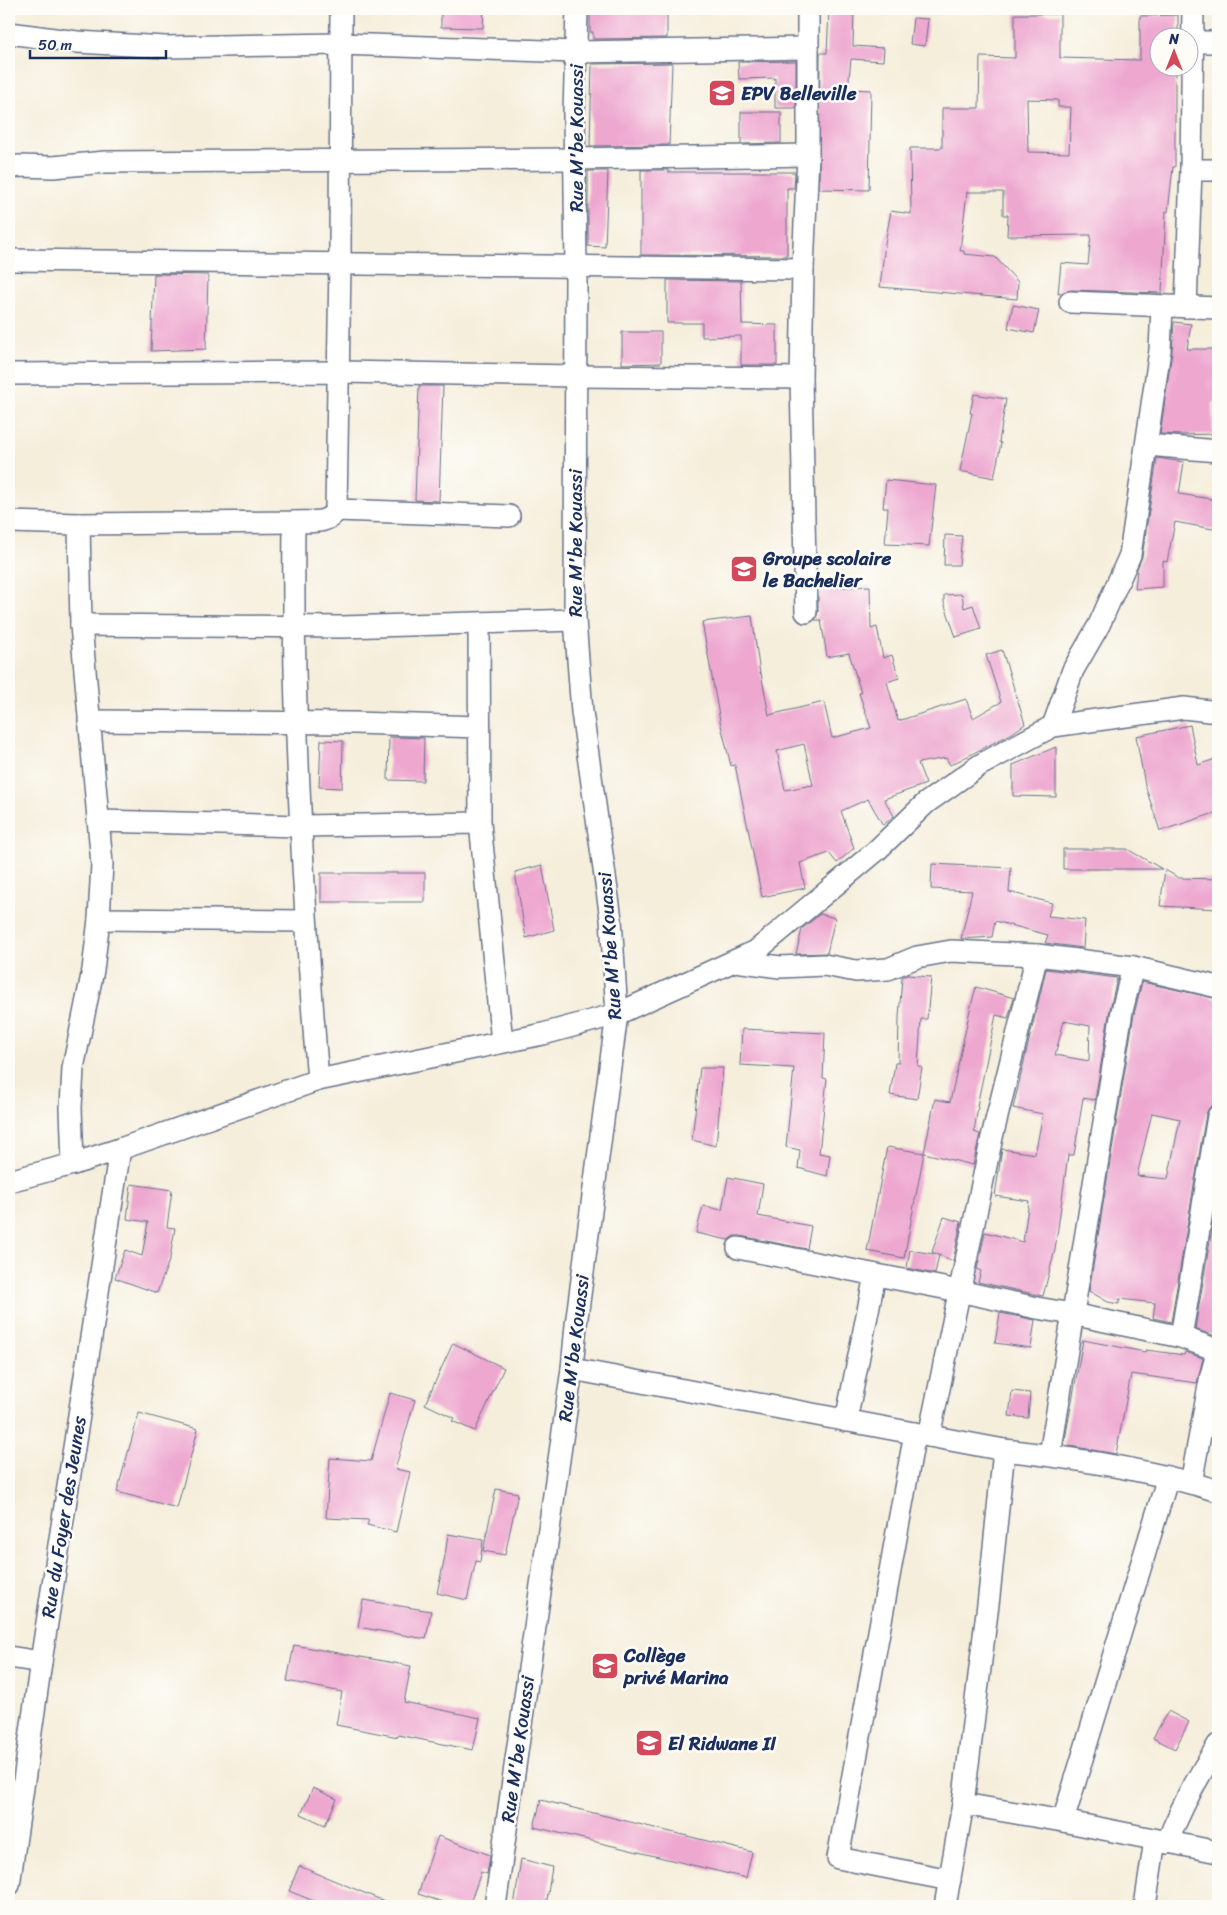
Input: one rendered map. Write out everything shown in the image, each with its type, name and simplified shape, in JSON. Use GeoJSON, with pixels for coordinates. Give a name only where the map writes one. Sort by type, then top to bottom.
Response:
{"type":"FeatureCollection","features":[{"type":"Feature","properties":{"kind":"street"},"geometry":{"type":"LineString","coordinates":[[9,522],[79,524],[294,522],[327,520],[333,517],[336,510],[339,372],[341,9]]}},
{"type":"Feature","properties":{"kind":"street","name":"Rue M'be Kouassi"},"geometry":{"type":"LineString","coordinates":[[495,1906],[572,1369],[576,1325],[617,1014],[611,919],[582,712],[575,620],[576,267],[574,159],[578,9]]}},
{"type":"Feature","properties":{"kind":"street"},"geometry":{"type":"LineString","coordinates":[[806,612],[801,378],[802,269],[808,155],[808,9]]}},
{"type":"Feature","properties":{"kind":"street"},"geometry":{"type":"LineString","coordinates":[[1193,9],[1194,28]]}},
{"type":"Feature","properties":{"kind":"street"},"geometry":{"type":"LineString","coordinates":[[9,33],[77,42],[165,47],[340,44],[576,52],[808,48]]}},
{"type":"Feature","properties":{"kind":"street"},"geometry":{"type":"LineString","coordinates":[[1200,42],[1218,42]]}},
{"type":"Feature","properties":{"kind":"street"},"geometry":{"type":"LineString","coordinates":[[1186,307],[1193,78]]}},
{"type":"Feature","properties":{"kind":"street"},"geometry":{"type":"LineString","coordinates":[[9,169],[18,166],[54,167],[105,162],[574,159],[808,155]]}},
{"type":"Feature","properties":{"kind":"street"},"geometry":{"type":"LineString","coordinates":[[1190,170],[1218,170]]}},
{"type":"Feature","properties":{"kind":"street"},"geometry":{"type":"LineString","coordinates":[[9,260],[802,269]]}},
{"type":"Feature","properties":{"kind":"street"},"geometry":{"type":"LineString","coordinates":[[1070,302],[1218,308]]}},
{"type":"Feature","properties":{"kind":"street"},"geometry":{"type":"LineString","coordinates":[[1052,726],[1073,670],[1099,625],[1130,555],[1160,350],[1162,307]]}},
{"type":"Feature","properties":{"kind":"street"},"geometry":{"type":"LineString","coordinates":[[9,374],[339,372],[801,378]]}},
{"type":"Feature","properties":{"kind":"street"},"geometry":{"type":"LineString","coordinates":[[1147,445],[1218,451]]}},
{"type":"Feature","properties":{"kind":"street"},"geometry":{"type":"LineString","coordinates":[[336,510],[509,516]]}},
{"type":"Feature","properties":{"kind":"street"},"geometry":{"type":"LineString","coordinates":[[294,522],[293,627],[305,920],[318,1080]]}},
{"type":"Feature","properties":{"kind":"street"},"geometry":{"type":"LineString","coordinates":[[73,1164],[71,1108],[73,1068],[93,970],[99,919],[102,864],[81,625],[79,524]]}},
{"type":"Feature","properties":{"kind":"street"},"geometry":{"type":"LineString","coordinates":[[81,625],[293,627],[479,624],[575,620]]}},
{"type":"Feature","properties":{"kind":"street"},"geometry":{"type":"LineString","coordinates":[[479,624],[480,823],[502,1042]]}},
{"type":"Feature","properties":{"kind":"street"},"geometry":{"type":"LineString","coordinates":[[9,1181],[120,1149],[318,1080],[543,1034],[617,1014],[756,951],[876,851],[926,803],[980,765],[1052,726],[1184,708],[1218,712]]}},
{"type":"Feature","properties":{"kind":"street"},"geometry":{"type":"LineString","coordinates":[[89,722],[297,722],[412,724],[479,728]]}},
{"type":"Feature","properties":{"kind":"street"},"geometry":{"type":"LineString","coordinates":[[98,821],[302,826],[480,823]]}},
{"type":"Feature","properties":{"kind":"street"},"geometry":{"type":"LineString","coordinates":[[99,919],[305,920]]}},
{"type":"Feature","properties":{"kind":"street"},"geometry":{"type":"LineString","coordinates":[[735,961],[780,967],[824,965],[856,972],[888,969],[917,957],[951,951],[1036,955],[1133,967],[1218,988]]}},
{"type":"Feature","properties":{"kind":"street"},"geometry":{"type":"LineString","coordinates":[[950,1880],[838,1858],[922,1435],[959,1291],[992,1136],[1036,955]]}},
{"type":"Feature","properties":{"kind":"street"},"geometry":{"type":"LineString","coordinates":[[1050,1456],[1122,1011],[1133,967]]}},
{"type":"Feature","properties":{"kind":"street"},"geometry":{"type":"LineString","coordinates":[[1181,1336],[1218,1116]]}},
{"type":"Feature","properties":{"kind":"street","name":"Rue du Foyer des Jeunes"},"geometry":{"type":"LineString","coordinates":[[9,1885],[41,1662],[120,1149]]}},
{"type":"Feature","properties":{"kind":"street"},"geometry":{"type":"LineString","coordinates":[[738,1248],[1181,1336],[1218,1350],[1191,1483]]}},
{"type":"Feature","properties":{"kind":"street"},"geometry":{"type":"LineString","coordinates":[[846,1421],[875,1275]]}},
{"type":"Feature","properties":{"kind":"street"},"geometry":{"type":"LineString","coordinates":[[572,1369],[1004,1450],[1050,1456],[1168,1478],[1218,1491]]}},
{"type":"Feature","properties":{"kind":"street"},"geometry":{"type":"LineString","coordinates":[[945,1906],[963,1804],[1004,1450]]}},
{"type":"Feature","properties":{"kind":"street"},"geometry":{"type":"LineString","coordinates":[[1063,1821],[1168,1478]]}},
{"type":"Feature","properties":{"kind":"street"},"geometry":{"type":"LineString","coordinates":[[9,1657],[41,1662]]}},
{"type":"Feature","properties":{"kind":"street"},"geometry":{"type":"LineString","coordinates":[[1145,1906],[1148,1879],[1161,1841],[1218,1744]]}},
{"type":"Feature","properties":{"kind":"street"},"geometry":{"type":"LineString","coordinates":[[963,1804],[1063,1821],[1218,1852]]}},
{"type":"Feature","properties":{"kind":"building"},"geometry":{"type":"Polygon","coordinates":[[[441,9],[484,9],[483,28],[441,27],[441,9]]]}},
{"type":"Feature","properties":{"kind":"building"},"geometry":{"type":"Polygon","coordinates":[[[590,9],[667,9],[667,38],[593,39],[593,32],[590,32],[590,9]]]}},
{"type":"Feature","properties":{"kind":"building"},"geometry":{"type":"Polygon","coordinates":[[[829,9],[854,9],[853,46],[884,48],[883,61],[851,59],[848,89],[871,90],[869,190],[819,189],[820,53],[827,53],[829,9]]]}},
{"type":"Feature","properties":{"kind":"building"},"geometry":{"type":"Polygon","coordinates":[[[1015,14],[1060,14],[1060,58],[1140,60],[1140,16],[1178,15],[1178,28],[1150,28],[1150,78],[1176,78],[1175,167],[1173,167],[1168,212],[1166,211],[1162,293],[1071,290],[1058,294],[1061,263],[1088,265],[1091,235],[1007,236],[1008,215],[1003,215],[1003,192],[967,192],[960,251],[964,251],[964,254],[995,257],[1018,282],[1017,299],[880,287],[891,211],[911,214],[910,148],[942,148],[942,108],[979,108],[980,57],[1015,58],[1015,14]],[[1027,99],[1028,152],[1069,153],[1071,107],[1058,107],[1058,100],[1027,99]]]}},
{"type":"Feature","properties":{"kind":"building"},"geometry":{"type":"Polygon","coordinates":[[[913,18],[928,19],[925,46],[910,44],[913,18]]]}},
{"type":"Feature","properties":{"kind":"building"},"geometry":{"type":"Polygon","coordinates":[[[796,61],[796,108],[775,108],[775,78],[739,79],[738,62],[796,61]]]}},
{"type":"Feature","properties":{"kind":"building"},"geometry":{"type":"Polygon","coordinates":[[[672,63],[669,145],[590,146],[592,64],[672,63]]]}},
{"type":"Feature","properties":{"kind":"building"},"geometry":{"type":"Polygon","coordinates":[[[741,112],[781,112],[781,143],[741,144],[741,112]]]}},
{"type":"Feature","properties":{"kind":"building"},"geometry":{"type":"Polygon","coordinates":[[[641,170],[668,170],[668,172],[795,172],[794,188],[787,188],[787,256],[641,255],[641,170]]]}},
{"type":"Feature","properties":{"kind":"building"},"geometry":{"type":"Polygon","coordinates":[[[588,171],[608,171],[605,247],[588,246],[588,171]]]}},
{"type":"Feature","properties":{"kind":"building"},"geometry":{"type":"Polygon","coordinates":[[[154,274],[208,275],[206,349],[151,351],[154,274]]]}},
{"type":"Feature","properties":{"kind":"building"},"geometry":{"type":"Polygon","coordinates":[[[667,280],[741,281],[742,324],[777,325],[777,365],[741,365],[741,336],[702,337],[702,323],[667,323],[667,280]]]}},
{"type":"Feature","properties":{"kind":"building"},"geometry":{"type":"Polygon","coordinates":[[[1013,305],[1039,310],[1034,333],[1008,328],[1013,305]]]}},
{"type":"Feature","properties":{"kind":"building"},"geometry":{"type":"Polygon","coordinates":[[[1174,322],[1191,324],[1187,349],[1218,349],[1218,402],[1212,403],[1213,434],[1160,434],[1172,352],[1174,322]]]}},
{"type":"Feature","properties":{"kind":"building"},"geometry":{"type":"Polygon","coordinates":[[[622,332],[661,332],[661,363],[622,364],[622,332]]]}},
{"type":"Feature","properties":{"kind":"building"},"geometry":{"type":"Polygon","coordinates":[[[419,386],[443,386],[439,501],[415,500],[419,386]]]}},
{"type":"Feature","properties":{"kind":"building"},"geometry":{"type":"Polygon","coordinates":[[[974,394],[1006,399],[999,442],[1001,443],[994,478],[960,471],[974,394]]]}},
{"type":"Feature","properties":{"kind":"building"},"geometry":{"type":"Polygon","coordinates":[[[1157,458],[1184,462],[1179,494],[1218,500],[1218,530],[1175,522],[1167,562],[1163,561],[1163,587],[1135,589],[1137,569],[1142,557],[1157,458]]]}},
{"type":"Feature","properties":{"kind":"building"},"geometry":{"type":"Polygon","coordinates":[[[886,480],[936,485],[929,546],[885,544],[888,508],[883,508],[886,480]]]}},
{"type":"Feature","properties":{"kind":"building"},"geometry":{"type":"Polygon","coordinates":[[[945,535],[962,536],[959,565],[944,565],[945,535]]]}},
{"type":"Feature","properties":{"kind":"building"},"geometry":{"type":"Polygon","coordinates":[[[870,586],[871,629],[877,627],[883,658],[892,655],[899,678],[887,682],[898,721],[966,699],[973,718],[1001,702],[986,655],[1002,650],[1025,724],[1011,734],[950,765],[946,758],[918,763],[926,784],[884,799],[894,816],[883,825],[868,799],[841,811],[854,848],[837,863],[829,853],[800,863],[805,888],[762,897],[735,765],[731,766],[720,721],[702,622],[752,616],[760,674],[769,715],[824,702],[832,738],[871,728],[859,693],[861,693],[849,653],[827,657],[821,620],[815,620],[818,612],[818,588],[870,586]],[[804,744],[777,751],[785,790],[813,785],[804,744]]]}},
{"type":"Feature","properties":{"kind":"building"},"geometry":{"type":"Polygon","coordinates":[[[962,594],[964,608],[973,605],[981,629],[956,637],[944,603],[944,595],[962,594]]]}},
{"type":"Feature","properties":{"kind":"building"},"geometry":{"type":"Polygon","coordinates":[[[1190,725],[1198,765],[1218,758],[1218,812],[1160,831],[1145,785],[1136,736],[1190,725]]]}},
{"type":"Feature","properties":{"kind":"building"},"geometry":{"type":"Polygon","coordinates":[[[389,737],[424,738],[423,781],[388,780],[389,737]]]}},
{"type":"Feature","properties":{"kind":"building"},"geometry":{"type":"Polygon","coordinates":[[[321,740],[343,741],[342,788],[319,787],[321,740]]]}},
{"type":"Feature","properties":{"kind":"building"},"geometry":{"type":"Polygon","coordinates":[[[1056,747],[1056,797],[1013,796],[1013,765],[1056,747]]]}},
{"type":"Feature","properties":{"kind":"building"},"geometry":{"type":"Polygon","coordinates":[[[1063,849],[1127,849],[1162,869],[1063,869],[1063,849]]]}},
{"type":"Feature","properties":{"kind":"building"},"geometry":{"type":"Polygon","coordinates":[[[932,864],[1011,868],[1009,892],[1052,903],[1048,916],[1085,920],[1083,948],[1045,943],[1048,935],[995,921],[992,937],[961,939],[972,891],[931,889],[932,864]]]}},
{"type":"Feature","properties":{"kind":"building"},"geometry":{"type":"Polygon","coordinates":[[[542,865],[554,930],[526,938],[515,872],[542,865]]]}},
{"type":"Feature","properties":{"kind":"building"},"geometry":{"type":"Polygon","coordinates":[[[1165,870],[1179,878],[1218,879],[1218,909],[1160,906],[1165,870]]]}},
{"type":"Feature","properties":{"kind":"building"},"geometry":{"type":"Polygon","coordinates":[[[321,873],[425,873],[425,902],[321,902],[321,873]]]}},
{"type":"Feature","properties":{"kind":"building"},"geometry":{"type":"Polygon","coordinates":[[[820,914],[835,918],[827,953],[796,954],[802,929],[820,914]]]}},
{"type":"Feature","properties":{"kind":"building"},"geometry":{"type":"Polygon","coordinates":[[[1046,969],[1117,978],[1095,1100],[1083,1098],[1074,1155],[1068,1155],[1055,1250],[1043,1296],[978,1282],[981,1271],[977,1269],[985,1232],[1023,1242],[1029,1201],[995,1196],[1002,1149],[1035,1154],[1043,1114],[1013,1108],[1046,969]],[[1064,1021],[1055,1055],[1089,1061],[1090,1026],[1064,1021]]]}},
{"type":"Feature","properties":{"kind":"building"},"geometry":{"type":"Polygon","coordinates":[[[907,975],[931,977],[927,1019],[921,1019],[918,1066],[922,1067],[917,1099],[890,1095],[895,1063],[898,1063],[902,977],[907,975]]]}},
{"type":"Feature","properties":{"kind":"building"},"geometry":{"type":"Polygon","coordinates":[[[1142,982],[1218,999],[1218,1086],[1215,1104],[1209,1108],[1206,1114],[1171,1322],[1153,1318],[1155,1303],[1119,1299],[1119,1304],[1108,1302],[1089,1291],[1134,1014],[1142,982]],[[1152,1113],[1137,1176],[1168,1179],[1180,1119],[1152,1113]]]}},
{"type":"Feature","properties":{"kind":"building"},"geometry":{"type":"Polygon","coordinates":[[[976,987],[1014,998],[1008,1018],[996,1015],[977,1106],[974,1132],[980,1134],[973,1165],[924,1153],[935,1099],[950,1102],[976,987]]]}},
{"type":"Feature","properties":{"kind":"building"},"geometry":{"type":"Polygon","coordinates":[[[742,1029],[825,1033],[823,1078],[827,1079],[819,1153],[830,1155],[827,1176],[798,1168],[800,1150],[786,1147],[794,1068],[740,1065],[742,1029]]]}},
{"type":"Feature","properties":{"kind":"building"},"geometry":{"type":"Polygon","coordinates":[[[700,1068],[723,1068],[716,1146],[692,1140],[700,1068]]]}},
{"type":"Feature","properties":{"kind":"building"},"geometry":{"type":"Polygon","coordinates":[[[887,1147],[924,1153],[904,1258],[867,1251],[887,1147]]]}},
{"type":"Feature","properties":{"kind":"building"},"geometry":{"type":"Polygon","coordinates":[[[728,1177],[763,1184],[758,1216],[811,1226],[807,1249],[740,1236],[734,1236],[728,1240],[696,1233],[703,1206],[722,1210],[728,1177]]]}},
{"type":"Feature","properties":{"kind":"building"},"geometry":{"type":"Polygon","coordinates":[[[131,1184],[172,1190],[167,1227],[175,1228],[170,1258],[157,1293],[115,1278],[125,1250],[142,1256],[148,1222],[127,1219],[131,1184]]]}},
{"type":"Feature","properties":{"kind":"building"},"geometry":{"type":"Polygon","coordinates":[[[1215,1211],[1218,1211],[1218,1337],[1195,1329],[1215,1211]]]}},
{"type":"Feature","properties":{"kind":"building"},"geometry":{"type":"Polygon","coordinates":[[[944,1217],[961,1222],[953,1261],[932,1252],[944,1217]]]}},
{"type":"Feature","properties":{"kind":"building"},"geometry":{"type":"Polygon","coordinates":[[[910,1250],[939,1255],[935,1274],[907,1268],[910,1250]]]}},
{"type":"Feature","properties":{"kind":"building"},"geometry":{"type":"Polygon","coordinates":[[[1000,1313],[1035,1320],[1031,1348],[995,1343],[1000,1313]]]}},
{"type":"Feature","properties":{"kind":"building"},"geometry":{"type":"Polygon","coordinates":[[[1083,1340],[1145,1352],[1146,1350],[1184,1355],[1185,1352],[1203,1358],[1197,1383],[1131,1374],[1116,1454],[1064,1445],[1083,1340]]]}},
{"type":"Feature","properties":{"kind":"building"},"geometry":{"type":"Polygon","coordinates":[[[453,1343],[504,1368],[475,1431],[452,1421],[454,1418],[425,1404],[453,1343]]]}},
{"type":"Feature","properties":{"kind":"building"},"geometry":{"type":"Polygon","coordinates":[[[1012,1391],[1030,1393],[1028,1418],[1009,1416],[1012,1391]]]}},
{"type":"Feature","properties":{"kind":"building"},"geometry":{"type":"Polygon","coordinates":[[[390,1393],[415,1400],[395,1469],[410,1472],[396,1532],[367,1525],[369,1520],[326,1518],[330,1458],[371,1461],[390,1393]]]}},
{"type":"Feature","properties":{"kind":"building"},"geometry":{"type":"Polygon","coordinates":[[[139,1413],[198,1429],[177,1508],[117,1492],[139,1413]]]}},
{"type":"Feature","properties":{"kind":"building"},"geometry":{"type":"Polygon","coordinates":[[[496,1489],[518,1493],[505,1555],[483,1551],[496,1489]]]}},
{"type":"Feature","properties":{"kind":"building"},"geometry":{"type":"Polygon","coordinates":[[[448,1534],[483,1540],[480,1562],[476,1561],[467,1600],[437,1593],[448,1534]]]}},
{"type":"Feature","properties":{"kind":"building"},"geometry":{"type":"Polygon","coordinates":[[[363,1600],[431,1611],[426,1639],[358,1627],[363,1600]]]}},
{"type":"Feature","properties":{"kind":"building"},"geometry":{"type":"Polygon","coordinates":[[[294,1645],[411,1666],[404,1702],[480,1718],[473,1750],[336,1725],[342,1692],[287,1681],[294,1645]]]}},
{"type":"Feature","properties":{"kind":"building"},"geometry":{"type":"Polygon","coordinates":[[[1168,1711],[1189,1722],[1175,1749],[1153,1738],[1168,1711]]]}},
{"type":"Feature","properties":{"kind":"building"},"geometry":{"type":"Polygon","coordinates":[[[313,1788],[337,1799],[325,1825],[301,1814],[313,1788]]]}},
{"type":"Feature","properties":{"kind":"building"},"geometry":{"type":"Polygon","coordinates":[[[541,1800],[752,1852],[746,1878],[534,1827],[541,1800]]]}},
{"type":"Feature","properties":{"kind":"building"},"geometry":{"type":"Polygon","coordinates":[[[438,1836],[490,1855],[487,1874],[481,1872],[469,1906],[455,1906],[418,1894],[438,1836]]]}},
{"type":"Feature","properties":{"kind":"building"},"geometry":{"type":"Polygon","coordinates":[[[521,1859],[552,1867],[546,1906],[514,1906],[521,1859]]]}},
{"type":"Feature","properties":{"kind":"building"},"geometry":{"type":"Polygon","coordinates":[[[299,1866],[396,1906],[326,1906],[289,1891],[299,1866]]]}},
{"type":"Feature","properties":{"kind":"place","name":"EPV Belleville"},"geometry":{"type":"Point","coordinates":[722,93]}},
{"type":"Feature","properties":{"kind":"place","name":"Groupe scolaire le Bachelier"},"geometry":{"type":"Point","coordinates":[744,569]}},
{"type":"Feature","properties":{"kind":"place","name":"Collège privé Marina"},"geometry":{"type":"Point","coordinates":[605,1666]}},
{"type":"Feature","properties":{"kind":"place","name":"El Ridwane II"},"geometry":{"type":"Point","coordinates":[649,1743]}}]}
